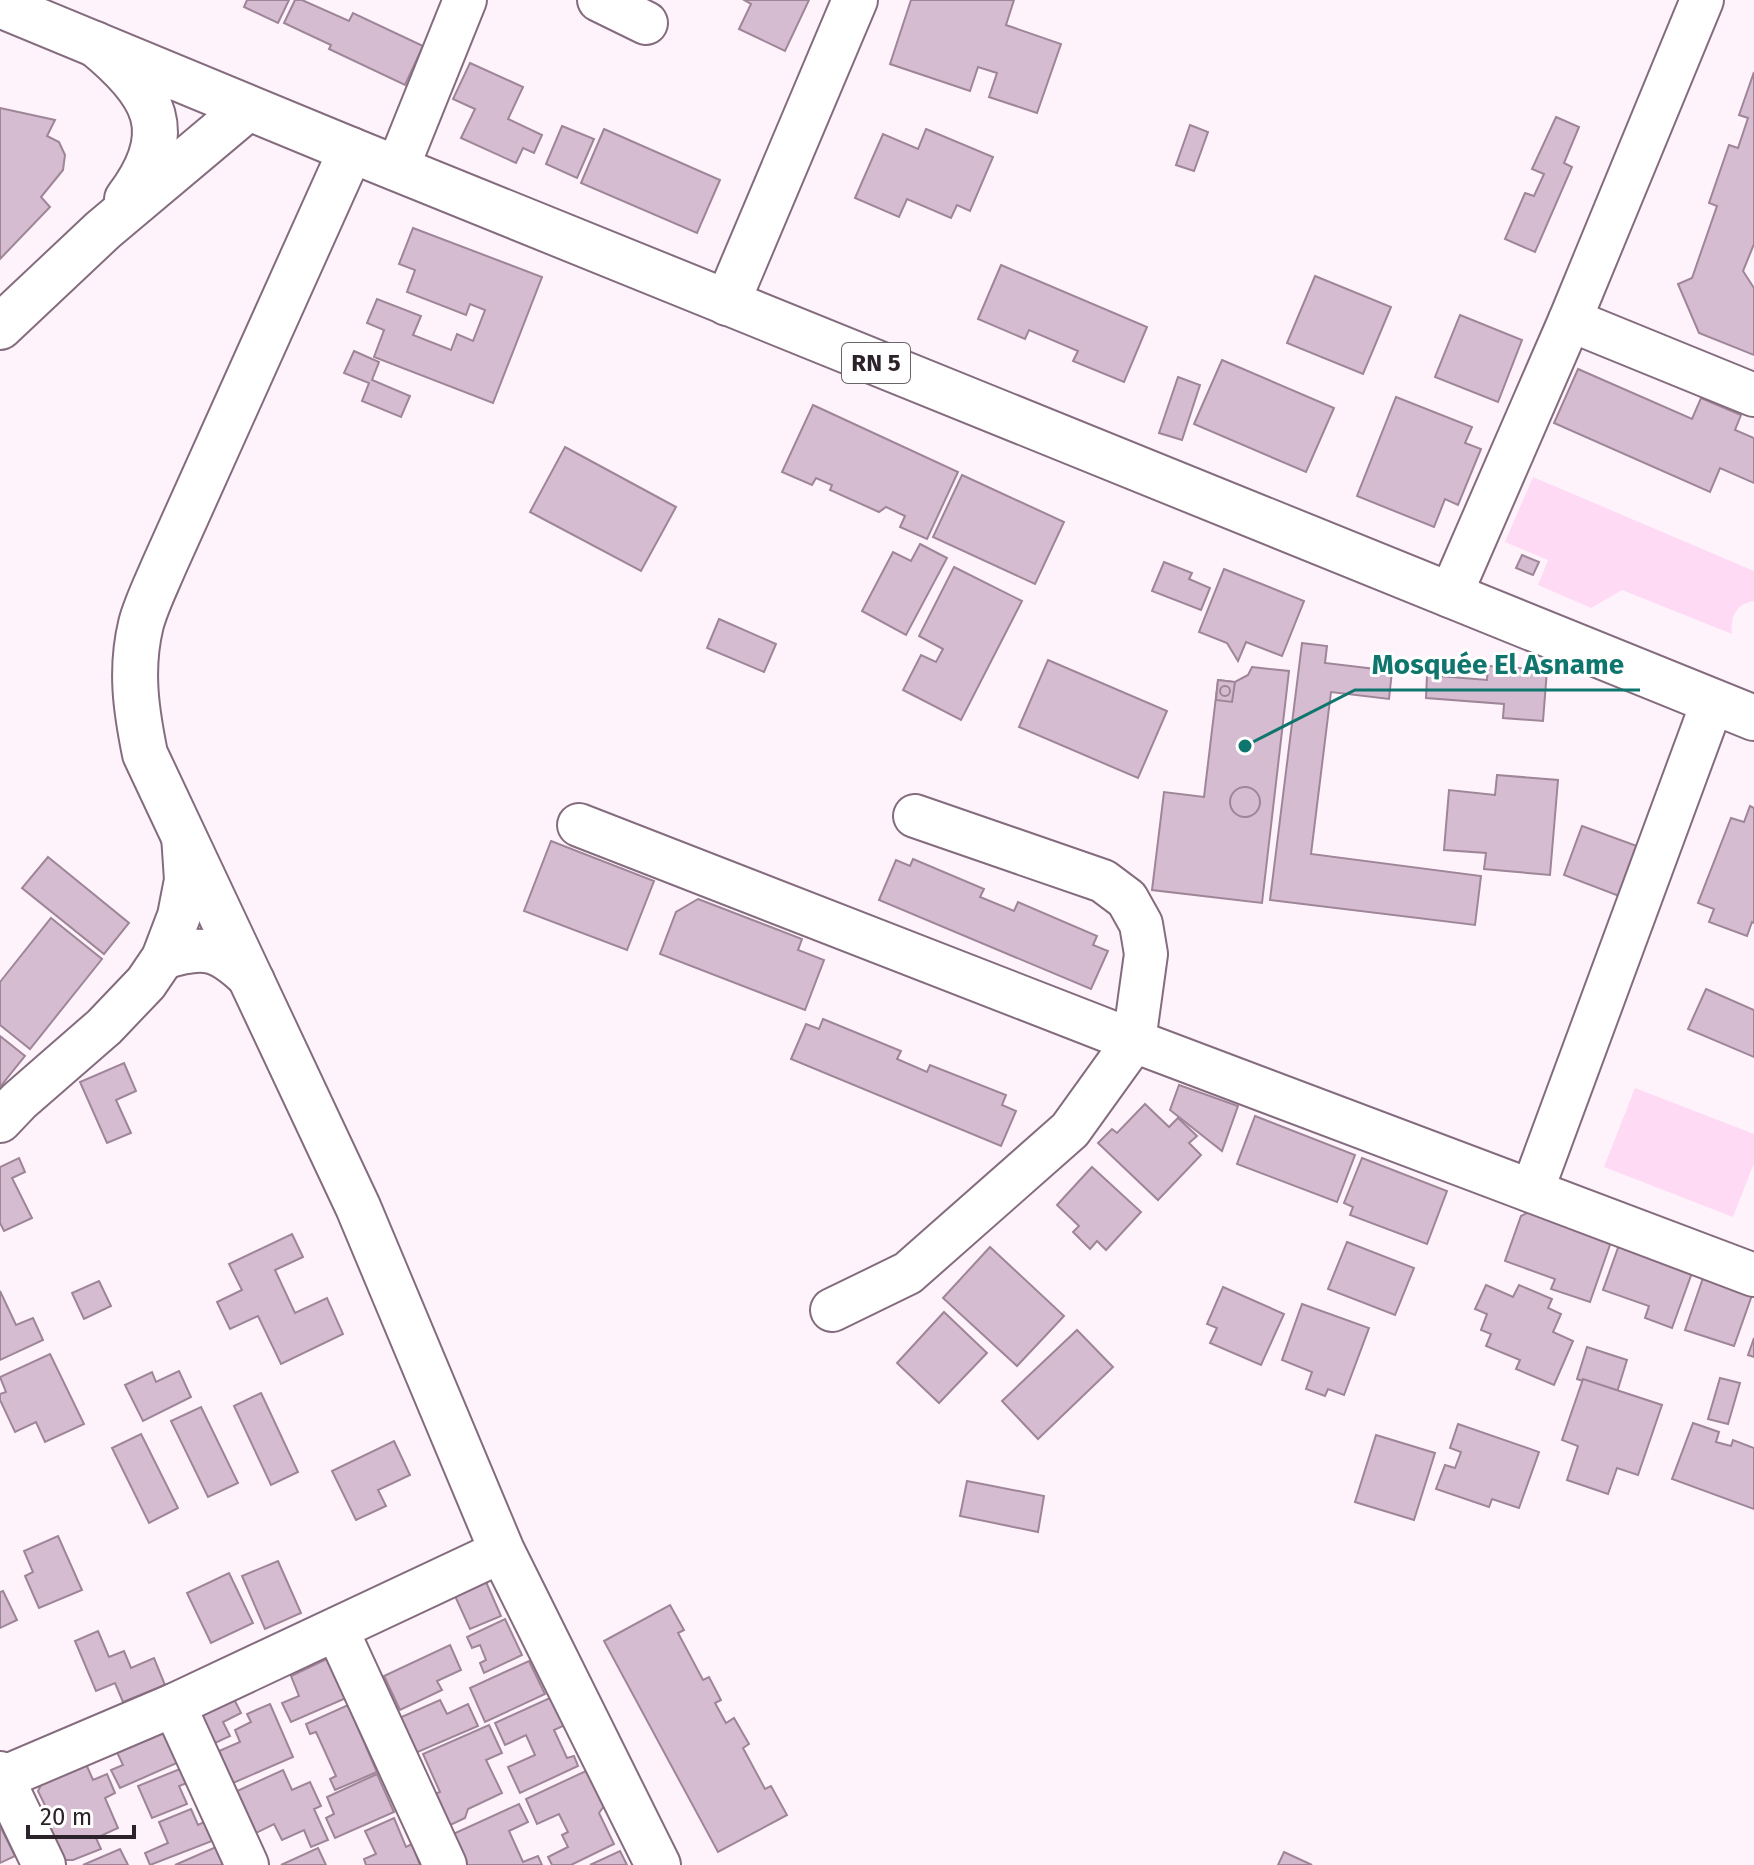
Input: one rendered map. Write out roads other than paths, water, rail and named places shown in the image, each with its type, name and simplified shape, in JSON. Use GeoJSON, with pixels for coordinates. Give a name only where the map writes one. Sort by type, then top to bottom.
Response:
{"type":"FeatureCollection","features":[{"type":"Feature","properties":{"kind":"street"},"geometry":{"type":"LineString","coordinates":[[397,169],[465,0]]}},
{"type":"Feature","properties":{"kind":"street"},"geometry":{"type":"LineString","coordinates":[[599,0],[646,23]]}},
{"type":"Feature","properties":{"kind":"street"},"geometry":{"type":"LineString","coordinates":[[727,303],[855,0]]}},
{"type":"Feature","properties":{"kind":"street"},"geometry":{"type":"LineString","coordinates":[[1450,596],[1570,320],[1702,0]]}},
{"type":"Feature","properties":{"kind":"street","name":"RN 5"},"geometry":{"type":"LineString","coordinates":[[0,5],[397,169],[1754,718]]}},
{"type":"Feature","properties":{"kind":"street"},"geometry":{"type":"LineString","coordinates":[[95,44],[123,67],[145,96],[156,123],[153,158],[138,184],[103,230]]}},
{"type":"Feature","properties":{"kind":"street"},"geometry":{"type":"LineString","coordinates":[[0,327],[103,230],[248,108]]}},
{"type":"Feature","properties":{"kind":"street"},"geometry":{"type":"LineString","coordinates":[[351,150],[141,623],[135,664],[134,703],[145,754],[358,1207],[502,1551],[658,1865]]}},
{"type":"Feature","properties":{"kind":"street"},"geometry":{"type":"LineString","coordinates":[[1570,320],[1754,395]]}},
{"type":"Feature","properties":{"kind":"street"},"geometry":{"type":"LineString","coordinates":[[1532,1191],[1713,701]]}},
{"type":"Feature","properties":{"kind":"street"},"geometry":{"type":"LineString","coordinates":[[832,1310],[908,1273],[1070,1130],[1134,1041],[1146,954],[1141,924],[1127,899],[1103,881],[915,816]]}},
{"type":"Feature","properties":{"kind":"street"},"geometry":{"type":"LineString","coordinates":[[579,825],[1134,1041],[1754,1275]]}},
{"type":"Feature","properties":{"kind":"street"},"geometry":{"type":"LineString","coordinates":[[0,1121],[104,1027],[146,983],[163,958],[179,916],[186,880],[183,832]]}},
{"type":"Feature","properties":{"kind":"street"},"geometry":{"type":"LineString","coordinates":[[163,958],[190,950],[221,954],[232,960],[253,981]]}},
{"type":"Feature","properties":{"kind":"street"},"geometry":{"type":"LineString","coordinates":[[44,1865],[1,1777],[174,1705],[502,1551]]}},
{"type":"Feature","properties":{"kind":"street"},"geometry":{"type":"LineString","coordinates":[[337,1630],[445,1865]]}},
{"type":"Feature","properties":{"kind":"street"},"geometry":{"type":"LineString","coordinates":[[174,1705],[247,1865]]}},
{"type":"Feature","properties":{"kind":"place","name":"Mosquée El Asname"},"geometry":{"type":"Point","coordinates":[1245,746]}}]}
